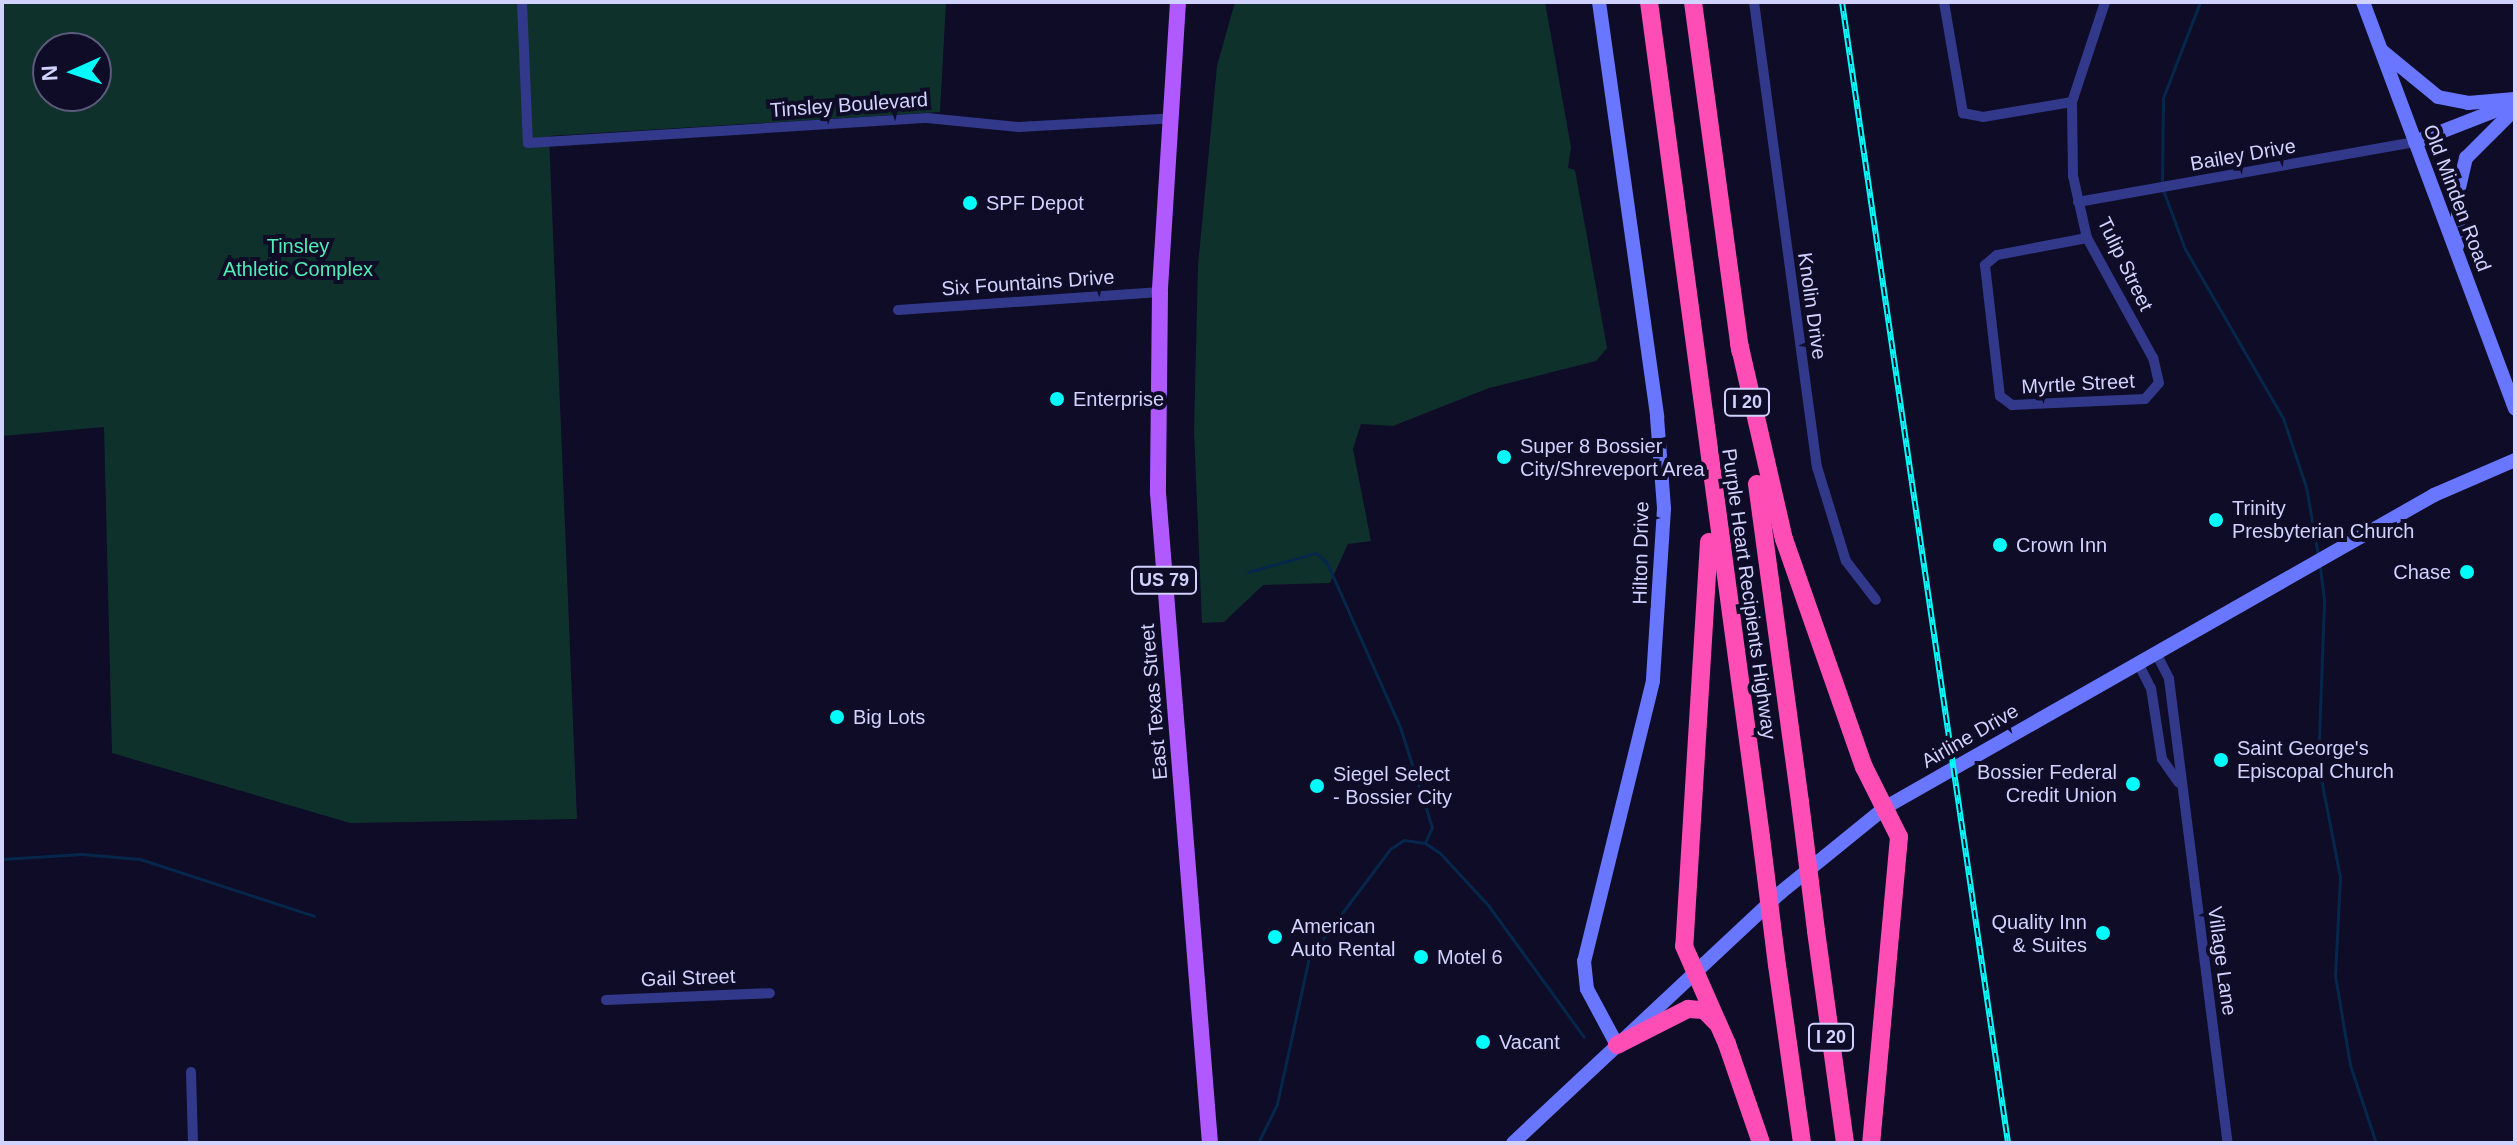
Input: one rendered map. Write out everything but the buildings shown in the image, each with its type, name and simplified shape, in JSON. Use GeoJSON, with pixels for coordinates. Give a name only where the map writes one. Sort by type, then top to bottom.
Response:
{"type":"FeatureCollection","features":[{"type":"Feature","properties":{"kind":"highway","name":"Purple Heart Recipients Highway"},"geometry":{"type":"LineString","coordinates":[[1649,2],[1802,1143]]}},
{"type":"Feature","properties":{"kind":"highway","name":"Purple Heart Recipients Highway"},"geometry":{"type":"LineString","coordinates":[[1693,2],[1845,1143]]}},
{"type":"Feature","properties":{"kind":"highway"},"geometry":{"type":"LineString","coordinates":[[1739,343],[1771,497],[1864,767],[1886,807],[1900,844],[1871,1143]]}},
{"type":"Feature","properties":{"kind":"highway"},"geometry":{"type":"LineString","coordinates":[[1706,443],[1709,580],[1684,946],[1727,1044],[1761,1143]]}},
{"type":"Feature","properties":{"kind":"highway"},"geometry":{"type":"LineString","coordinates":[[1617,1045],[1678,1012],[1697,1008],[1710,1014],[1727,1044]]}},
{"type":"Feature","properties":{"kind":"main road","name":"Hilton Drive"},"geometry":{"type":"LineString","coordinates":[[1599,2],[1657,417],[1664,509],[1653,681],[1584,961],[1587,989],[1617,1045]]}},
{"type":"Feature","properties":{"kind":"main road","name":"Old Minden Road"},"geometry":{"type":"LineString","coordinates":[[2363,2],[2515,408]]}},
{"type":"Feature","properties":{"kind":"main road","name":"East Texas Street"},"geometry":{"type":"LineString","coordinates":[[1179,7],[1160,292],[1157,404],[1162,562],[1210,1143]]}},
{"type":"Feature","properties":{"kind":"main road"},"geometry":{"type":"LineString","coordinates":[[2380,48],[2438,97],[2468,103],[2515,104]]}},
{"type":"Feature","properties":{"kind":"main road"},"geometry":{"type":"LineString","coordinates":[[2415,142],[2515,104]]}},
{"type":"Feature","properties":{"kind":"main road"},"geometry":{"type":"LineString","coordinates":[[2457,254],[2459,188],[2466,158],[2515,104]]}},
{"type":"Feature","properties":{"kind":"main road","name":"Airline Drive"},"geometry":{"type":"LineString","coordinates":[[1513,1143],[1695,969],[1886,807],[2434,495],[2515,460]]}},
{"type":"Feature","properties":{"kind":"street","name":"Tinsley Boulevard"},"geometry":{"type":"LineString","coordinates":[[522,2],[528,143],[927,118],[1019,127],[1173,118]]}},
{"type":"Feature","properties":{"kind":"street","name":"Knolin Drive"},"geometry":{"type":"LineString","coordinates":[[1754,2],[1817,467],[1846,561],[1876,600]]}},
{"type":"Feature","properties":{"kind":"street"},"geometry":{"type":"LineString","coordinates":[[1944,2],[1958,102],[1968,117],[2072,102]]}},
{"type":"Feature","properties":{"kind":"street","name":"Tulip Street"},"geometry":{"type":"LineString","coordinates":[[2105,2],[2072,102],[2070,153],[2087,238],[2157,367],[2159,383],[2152,397]]}},
{"type":"Feature","properties":{"kind":"street","name":"Bailey Drive"},"geometry":{"type":"LineString","coordinates":[[2078,202],[2415,142]]}},
{"type":"Feature","properties":{"kind":"street","name":"Myrtle Street"},"geometry":{"type":"LineString","coordinates":[[2087,238],[1997,255],[1985,265],[2005,402],[2020,406],[2152,397]]}},
{"type":"Feature","properties":{"kind":"street","name":"Six Fountains Drive"},"geometry":{"type":"LineString","coordinates":[[898,310],[1160,292]]}},
{"type":"Feature","properties":{"kind":"street","name":"Village Lane"},"geometry":{"type":"LineString","coordinates":[[2156,653],[2169,679],[2179,783],[2228,1143]]}},
{"type":"Feature","properties":{"kind":"street","name":"Village Lane"},"geometry":{"type":"LineString","coordinates":[[2138,663],[2151,688],[2162,759],[2179,783]]}},
{"type":"Feature","properties":{"kind":"street","name":"Gail Street"},"geometry":{"type":"LineString","coordinates":[[606,1000],[770,993]]}},
{"type":"Feature","properties":{"kind":"street"},"geometry":{"type":"LineString","coordinates":[[191,1072],[193,1143]]}},
{"type":"Feature","properties":{"kind":"green space","name":"Tinsley Athletic Complex"},"geometry":{"type":"Polygon","coordinates":[[[2,2],[946,2],[940,112],[549,136],[577,819],[350,823],[112,753],[104,427],[2,436],[2,2]]]}},
{"type":"Feature","properties":{"kind":"green space"},"geometry":{"type":"Polygon","coordinates":[[[1235,2],[1545,2],[1571,147],[1568,168],[1575,170],[1607,348],[1596,361],[1489,388],[1393,426],[1361,424],[1353,449],[1371,541],[1348,544],[1330,583],[1263,585],[1224,622],[1202,623],[1194,431],[1198,266],[1217,66],[1235,2]]]}},
{"type":"Feature","properties":{"kind":"waterway"},"geometry":{"type":"LineString","coordinates":[[2162,183],[2163,98],[2200,2]]}},
{"type":"Feature","properties":{"kind":"waterway"},"geometry":{"type":"LineString","coordinates":[[2163,190],[2185,249],[2283,418],[2306,487],[2318,555]]}},
{"type":"Feature","properties":{"kind":"waterway"},"geometry":{"type":"LineString","coordinates":[[1248,572],[1316,553],[1327,563],[1400,727],[1432,827],[1425,843]]}},
{"type":"Feature","properties":{"kind":"waterway"},"geometry":{"type":"LineString","coordinates":[[2320,567],[2324,602],[2318,763],[2340,877],[2335,975],[2350,1065],[2376,1143]]}},
{"type":"Feature","properties":{"kind":"waterway"},"geometry":{"type":"LineString","coordinates":[[1258,1143],[1277,1104],[1309,957],[1390,849],[1404,840],[1425,843],[1440,853],[1488,905],[1584,1037]]}},
{"type":"Feature","properties":{"kind":"waterway"},"geometry":{"type":"LineString","coordinates":[[2,859],[82,854],[140,859],[314,916]]}},
{"type":"Feature","properties":{"kind":"railway"},"geometry":{"type":"LineString","coordinates":[[1842,2],[2008,1143]]}},
{"type":"Feature","properties":{"kind":"place","name":"SPF Depot"},"geometry":{"type":"Point","coordinates":[970,203]}},
{"type":"Feature","properties":{"kind":"place","name":"Enterprise"},"geometry":{"type":"Point","coordinates":[1057,399]}},
{"type":"Feature","properties":{"kind":"place","name":"Super 8 Bossier City/Shreveport Area"},"geometry":{"type":"Point","coordinates":[1504,457]}},
{"type":"Feature","properties":{"kind":"place","name":"Trinity Presbyterian Church"},"geometry":{"type":"Point","coordinates":[2216,520]}},
{"type":"Feature","properties":{"kind":"place","name":"Crown Inn"},"geometry":{"type":"Point","coordinates":[2000,545]}},
{"type":"Feature","properties":{"kind":"place","name":"Chase"},"geometry":{"type":"Point","coordinates":[2467,572]}},
{"type":"Feature","properties":{"kind":"place","name":"Big Lots"},"geometry":{"type":"Point","coordinates":[837,717]}},
{"type":"Feature","properties":{"kind":"place","name":"Saint George's Episcopal Church"},"geometry":{"type":"Point","coordinates":[2221,760]}},
{"type":"Feature","properties":{"kind":"place","name":"Bossier Federal Credit Union"},"geometry":{"type":"Point","coordinates":[2133,784]}},
{"type":"Feature","properties":{"kind":"place","name":"Siegel Select - Bossier City"},"geometry":{"type":"Point","coordinates":[1317,786]}},
{"type":"Feature","properties":{"kind":"place","name":"Quality Inn & Suites"},"geometry":{"type":"Point","coordinates":[2103,933]}},
{"type":"Feature","properties":{"kind":"place","name":"American Auto Rental"},"geometry":{"type":"Point","coordinates":[1275,937]}},
{"type":"Feature","properties":{"kind":"place","name":"Motel 6"},"geometry":{"type":"Point","coordinates":[1421,957]}},
{"type":"Feature","properties":{"kind":"place","name":"Vacant"},"geometry":{"type":"Point","coordinates":[1483,1042]}}]}
